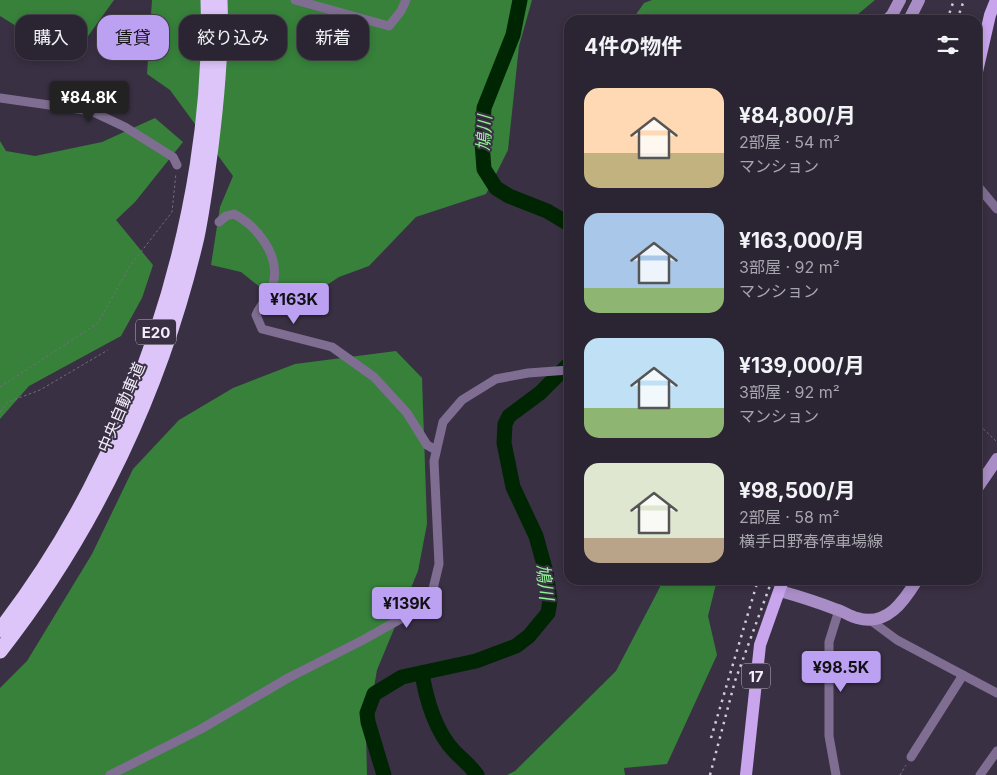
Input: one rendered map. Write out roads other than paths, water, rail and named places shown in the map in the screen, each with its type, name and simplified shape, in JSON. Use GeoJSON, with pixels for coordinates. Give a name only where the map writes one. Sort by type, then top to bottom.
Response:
{"type":"FeatureCollection","features":[{"type":"Feature","properties":{"kind":"highway","name":"中央自動車道"},"geometry":{"type":"LineString","coordinates":[[0,630],[49,560],[75,517],[106,457],[151,348],[172,280],[194,182],[209,54],[208,0]]}},
{"type":"Feature","properties":{"kind":"highway","name":"中央自動車道"},"geometry":{"type":"LineString","coordinates":[[0,651],[60,567],[86,524],[113,472],[144,404],[163,352],[184,286],[197,235],[204,193],[218,84],[220,0]]}},
{"type":"Feature","properties":{"kind":"main road"},"geometry":{"type":"LineString","coordinates":[[892,15],[900,0]]}},
{"type":"Feature","properties":{"kind":"main road"},"geometry":{"type":"LineString","coordinates":[[912,15],[919,0]]}},
{"type":"Feature","properties":{"kind":"main road"},"geometry":{"type":"LineString","coordinates":[[982,50],[990,15],[996,0]]}},
{"type":"Feature","properties":{"kind":"main road"},"geometry":{"type":"LineString","coordinates":[[982,481],[997,459]]}},
{"type":"Feature","properties":{"kind":"main road"},"geometry":{"type":"LineString","coordinates":[[782,585],[855,618],[870,620],[889,614],[897,609],[914,585]]}},
{"type":"Feature","properties":{"kind":"main road","name":"17"},"geometry":{"type":"LineString","coordinates":[[746,775],[760,645],[782,585]]}},
{"type":"Feature","properties":{"kind":"street"},"geometry":{"type":"LineString","coordinates":[[295,0],[388,26],[401,11],[406,0]]}},
{"type":"Feature","properties":{"kind":"street"},"geometry":{"type":"LineString","coordinates":[[0,98],[90,111],[125,127],[172,157],[177,165]]}},
{"type":"Feature","properties":{"kind":"street"},"geometry":{"type":"LineString","coordinates":[[982,191],[997,209]]}},
{"type":"Feature","properties":{"kind":"street"},"geometry":{"type":"LineString","coordinates":[[219,222],[226,216],[234,214],[243,219],[260,236],[271,254],[274,271],[273,283],[256,315],[262,328],[332,347],[374,378],[408,413],[427,445],[436,450]]}},
{"type":"Feature","properties":{"kind":"street"},"geometry":{"type":"LineString","coordinates":[[110,775],[201,729],[288,678],[364,640],[420,608],[432,593],[438,564],[434,473],[436,450],[443,422],[462,400],[496,379],[528,373],[564,370]]}},
{"type":"Feature","properties":{"kind":"street"},"geometry":{"type":"LineString","coordinates":[[836,775],[829,736],[829,642],[838,610]]}},
{"type":"Feature","properties":{"kind":"street"},"geometry":{"type":"LineString","coordinates":[[870,620],[897,640],[997,694]]}},
{"type":"Feature","properties":{"kind":"street"},"geometry":{"type":"LineString","coordinates":[[911,757],[963,675]]}},
{"type":"Feature","properties":{"kind":"street"},"geometry":{"type":"LineString","coordinates":[[980,775],[997,751]]}},
{"type":"Feature","properties":{"kind":"waterway","name":"鳩川"},"geometry":{"type":"LineString","coordinates":[[520,0],[513,35],[484,108],[482,143],[484,169],[496,188],[509,196],[547,211],[564,221]]}},
{"type":"Feature","properties":{"kind":"waterway","name":"鳩川"},"geometry":{"type":"LineString","coordinates":[[384,775],[368,722],[367,713],[374,694],[402,677],[476,661],[516,646],[529,636],[548,613],[550,600],[546,572],[536,536],[513,487],[504,443],[505,424],[509,416],[540,393],[564,369]]}},
{"type":"Feature","properties":{"kind":"waterway"},"geometry":{"type":"LineString","coordinates":[[422,673],[426,694],[437,726],[448,744],[477,775]]}},
{"type":"Feature","properties":{"kind":"railway"},"geometry":{"type":"LineString","coordinates":[[949,15],[954,0]]}},
{"type":"Feature","properties":{"kind":"railway"},"geometry":{"type":"LineString","coordinates":[[959,15],[964,0]]}},
{"type":"Feature","properties":{"kind":"railway"},"geometry":{"type":"LineString","coordinates":[[711,738],[757,585]]}},
{"type":"Feature","properties":{"kind":"railway"},"geometry":{"type":"LineString","coordinates":[[710,775],[735,681],[770,585]]}}]}
